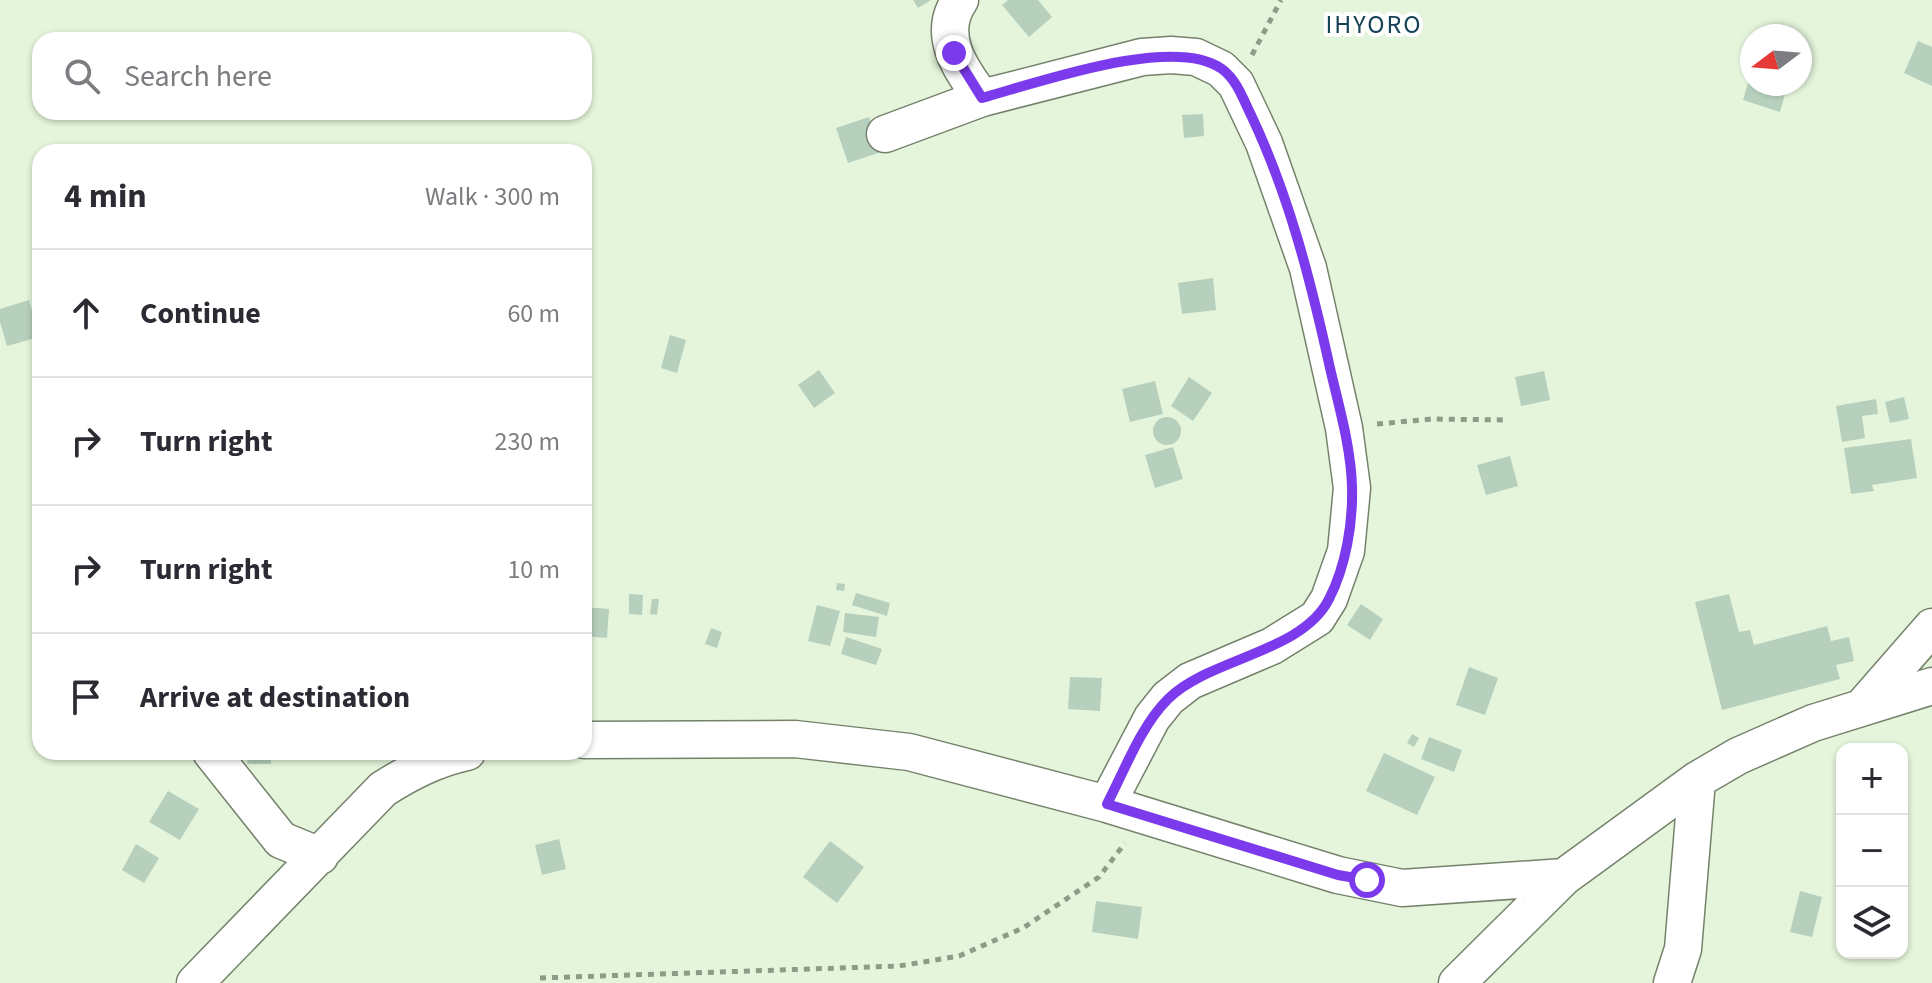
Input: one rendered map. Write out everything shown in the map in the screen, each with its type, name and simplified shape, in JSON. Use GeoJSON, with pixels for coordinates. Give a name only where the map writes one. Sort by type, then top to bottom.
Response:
{"type":"FeatureCollection","features":[{"type":"Feature","properties":{"kind":"street"},"geometry":{"type":"LineString","coordinates":[[960,0],[949,23],[950,40],[961,66],[982,98]]}},
{"type":"Feature","properties":{"kind":"street"},"geometry":{"type":"LineString","coordinates":[[885,134],[982,98],[1142,57],[1196,57],[1221,69],[1236,84],[1264,143],[1308,268],[1344,428],[1352,488],[1346,551],[1329,599],[1317,618],[1283,639],[1190,681],[1168,698],[1152,718],[1107,804]]}},
{"type":"Feature","properties":{"kind":"street"},"geometry":{"type":"LineString","coordinates":[[1863,706],[1932,627]]}},
{"type":"Feature","properties":{"kind":"street"},"geometry":{"type":"LineString","coordinates":[[1457,983],[1564,877],[1697,780],[1778,737],[1863,706],[1932,686]]}},
{"type":"Feature","properties":{"kind":"street"},"geometry":{"type":"LineString","coordinates":[[592,740],[795,739],[909,752],[1107,804],[1338,875],[1402,888],[1564,877]]}},
{"type":"Feature","properties":{"kind":"street"},"geometry":{"type":"LineString","coordinates":[[217,760],[281,840],[320,856]]}},
{"type":"Feature","properties":{"kind":"street"},"geometry":{"type":"LineString","coordinates":[[195,983],[383,789],[410,771],[436,760]]}},
{"type":"Feature","properties":{"kind":"street"},"geometry":{"type":"LineString","coordinates":[[1672,983],[1683,949],[1697,780]]}},
{"type":"Feature","properties":{"kind":"path"},"geometry":{"type":"LineString","coordinates":[[1236,84],[1281,0]]}},
{"type":"Feature","properties":{"kind":"path"},"geometry":{"type":"LineString","coordinates":[[1344,428],[1432,419],[1508,420]]}},
{"type":"Feature","properties":{"kind":"path"},"geometry":{"type":"LineString","coordinates":[[540,978],[899,966],[959,956],[1023,928],[1099,877],[1145,817]]}},
{"type":"Feature","properties":{"kind":"building"},"geometry":{"type":"Polygon","coordinates":[[[913,0],[931,0],[918,8],[913,0]]]}},
{"type":"Feature","properties":{"kind":"building"},"geometry":{"type":"Polygon","coordinates":[[[1008,0],[1038,0],[1052,17],[1029,37],[1002,5],[1008,0]]]}},
{"type":"Feature","properties":{"kind":"building"},"geometry":{"type":"Polygon","coordinates":[[[1918,41],[1932,47],[1932,86],[1904,73],[1918,41]]]}},
{"type":"Feature","properties":{"kind":"building"},"geometry":{"type":"Polygon","coordinates":[[[1744,96],[1785,96],[1780,112],[1743,100],[1744,96]]]}},
{"type":"Feature","properties":{"kind":"building"},"geometry":{"type":"Polygon","coordinates":[[[1203,114],[1204,136],[1184,138],[1182,115],[1203,114]]]}},
{"type":"Feature","properties":{"kind":"building"},"geometry":{"type":"Polygon","coordinates":[[[869,117],[881,152],[848,163],[836,128],[869,117]]]}},
{"type":"Feature","properties":{"kind":"building"},"geometry":{"type":"Polygon","coordinates":[[[1213,278],[1216,310],[1182,314],[1178,283],[1213,278]]]}},
{"type":"Feature","properties":{"kind":"building"},"geometry":{"type":"Polygon","coordinates":[[[29,300],[32,339],[7,346],[0,322],[0,309],[29,300]]]}},
{"type":"Feature","properties":{"kind":"building"},"geometry":{"type":"Polygon","coordinates":[[[670,335],[686,340],[677,373],[661,368],[670,335]]]}},
{"type":"Feature","properties":{"kind":"building"},"geometry":{"type":"Polygon","coordinates":[[[819,370],[835,393],[814,408],[798,385],[819,370]]]}},
{"type":"Feature","properties":{"kind":"building"},"geometry":{"type":"Polygon","coordinates":[[[1544,371],[1550,400],[1521,406],[1515,377],[1544,371]]]}},
{"type":"Feature","properties":{"kind":"building"},"geometry":{"type":"Polygon","coordinates":[[[1189,377],[1212,393],[1193,421],[1171,406],[1189,377]]]}},
{"type":"Feature","properties":{"kind":"building"},"geometry":{"type":"Polygon","coordinates":[[[1155,381],[1163,414],[1130,422],[1122,389],[1155,381]]]}},
{"type":"Feature","properties":{"kind":"building"},"geometry":{"type":"Polygon","coordinates":[[[1904,397],[1909,419],[1890,423],[1885,402],[1904,397]]]}},
{"type":"Feature","properties":{"kind":"building"},"geometry":{"type":"Polygon","coordinates":[[[1876,399],[1878,414],[1862,416],[1865,438],[1842,442],[1836,406],[1876,399]]]}},
{"type":"Feature","properties":{"kind":"building"},"geometry":{"type":"Polygon","coordinates":[[[1167,417],[1177,421],[1181,431],[1177,441],[1167,445],[1157,441],[1153,431],[1157,421],[1167,417]]]}},
{"type":"Feature","properties":{"kind":"building"},"geometry":{"type":"Polygon","coordinates":[[[1911,439],[1917,478],[1872,485],[1874,491],[1851,494],[1844,448],[1911,439]]]}},
{"type":"Feature","properties":{"kind":"building"},"geometry":{"type":"Polygon","coordinates":[[[1173,447],[1183,479],[1155,488],[1145,455],[1173,447]]]}},
{"type":"Feature","properties":{"kind":"building"},"geometry":{"type":"Polygon","coordinates":[[[1510,456],[1518,486],[1486,495],[1477,465],[1510,456]]]}},
{"type":"Feature","properties":{"kind":"building"},"geometry":{"type":"Polygon","coordinates":[[[837,583],[845,584],[844,591],[836,590],[837,583]]]}},
{"type":"Feature","properties":{"kind":"building"},"geometry":{"type":"Polygon","coordinates":[[[856,593],[890,603],[887,616],[852,605],[856,593]]]}},
{"type":"Feature","properties":{"kind":"building"},"geometry":{"type":"Polygon","coordinates":[[[629,594],[643,595],[642,615],[629,614],[629,594]]]}},
{"type":"Feature","properties":{"kind":"building"},"geometry":{"type":"Polygon","coordinates":[[[1729,594],[1739,632],[1750,630],[1754,645],[1827,626],[1831,641],[1849,637],[1854,661],[1836,665],[1840,679],[1722,710],[1695,602],[1729,594]]]}},
{"type":"Feature","properties":{"kind":"building"},"geometry":{"type":"Polygon","coordinates":[[[652,599],[659,599],[657,615],[650,614],[652,599]]]}},
{"type":"Feature","properties":{"kind":"building"},"geometry":{"type":"Polygon","coordinates":[[[1361,604],[1383,619],[1370,640],[1347,625],[1361,604]]]}},
{"type":"Feature","properties":{"kind":"building"},"geometry":{"type":"Polygon","coordinates":[[[817,605],[840,611],[830,646],[808,641],[817,605]]]}},
{"type":"Feature","properties":{"kind":"building"},"geometry":{"type":"Polygon","coordinates":[[[592,608],[609,609],[607,638],[592,637],[592,608]]]}},
{"type":"Feature","properties":{"kind":"building"},"geometry":{"type":"Polygon","coordinates":[[[845,613],[879,617],[876,637],[843,632],[845,613]]]}},
{"type":"Feature","properties":{"kind":"building"},"geometry":{"type":"Polygon","coordinates":[[[711,628],[722,632],[717,648],[705,644],[711,628]]]}},
{"type":"Feature","properties":{"kind":"building"},"geometry":{"type":"Polygon","coordinates":[[[846,637],[882,649],[876,665],[841,654],[846,637]]]}},
{"type":"Feature","properties":{"kind":"building"},"geometry":{"type":"Polygon","coordinates":[[[1469,667],[1498,678],[1485,715],[1456,705],[1469,667]]]}},
{"type":"Feature","properties":{"kind":"building"},"geometry":{"type":"Polygon","coordinates":[[[1070,677],[1102,678],[1100,711],[1068,709],[1070,677]]]}},
{"type":"Feature","properties":{"kind":"building"},"geometry":{"type":"Polygon","coordinates":[[[1412,734],[1419,738],[1414,747],[1407,743],[1412,734]]]}},
{"type":"Feature","properties":{"kind":"building"},"geometry":{"type":"Polygon","coordinates":[[[1429,737],[1462,750],[1454,772],[1421,759],[1429,737]]]}},
{"type":"Feature","properties":{"kind":"building"},"geometry":{"type":"Polygon","coordinates":[[[1384,753],[1435,777],[1417,815],[1366,791],[1384,753]]]}},
{"type":"Feature","properties":{"kind":"building"},"geometry":{"type":"Polygon","coordinates":[[[247,760],[271,760],[271,764],[247,764],[247,760]]]}},
{"type":"Feature","properties":{"kind":"building"},"geometry":{"type":"Polygon","coordinates":[[[168,791],[199,809],[180,840],[149,822],[168,791]]]}},
{"type":"Feature","properties":{"kind":"building"},"geometry":{"type":"Polygon","coordinates":[[[559,839],[566,869],[542,875],[535,845],[559,839]]]}},
{"type":"Feature","properties":{"kind":"building"},"geometry":{"type":"Polygon","coordinates":[[[830,841],[864,867],[837,903],[803,877],[830,841]]]}},
{"type":"Feature","properties":{"kind":"building"},"geometry":{"type":"Polygon","coordinates":[[[136,844],[159,858],[144,883],[122,870],[136,844]]]}},
{"type":"Feature","properties":{"kind":"building"},"geometry":{"type":"Polygon","coordinates":[[[1800,891],[1822,897],[1812,937],[1790,932],[1800,891]]]}},
{"type":"Feature","properties":{"kind":"building"},"geometry":{"type":"Polygon","coordinates":[[[1096,901],[1142,907],[1138,939],[1092,932],[1096,901]]]}},
{"type":"Feature","properties":{"kind":"district","name":"IHYORO"},"geometry":{"type":"Point","coordinates":[1374,24]}},
{"type":"Feature","properties":{"kind":"route"},"geometry":{"type":"LineString","coordinates":[[954,53],[982,98],[1142,57],[1171,55],[1196,57],[1221,69],[1236,84],[1264,143],[1308,268],[1344,428],[1352,488],[1346,551],[1329,599],[1317,618],[1272,646],[1190,681],[1168,698],[1152,718],[1107,804],[1338,875],[1367,880]]}}]}
